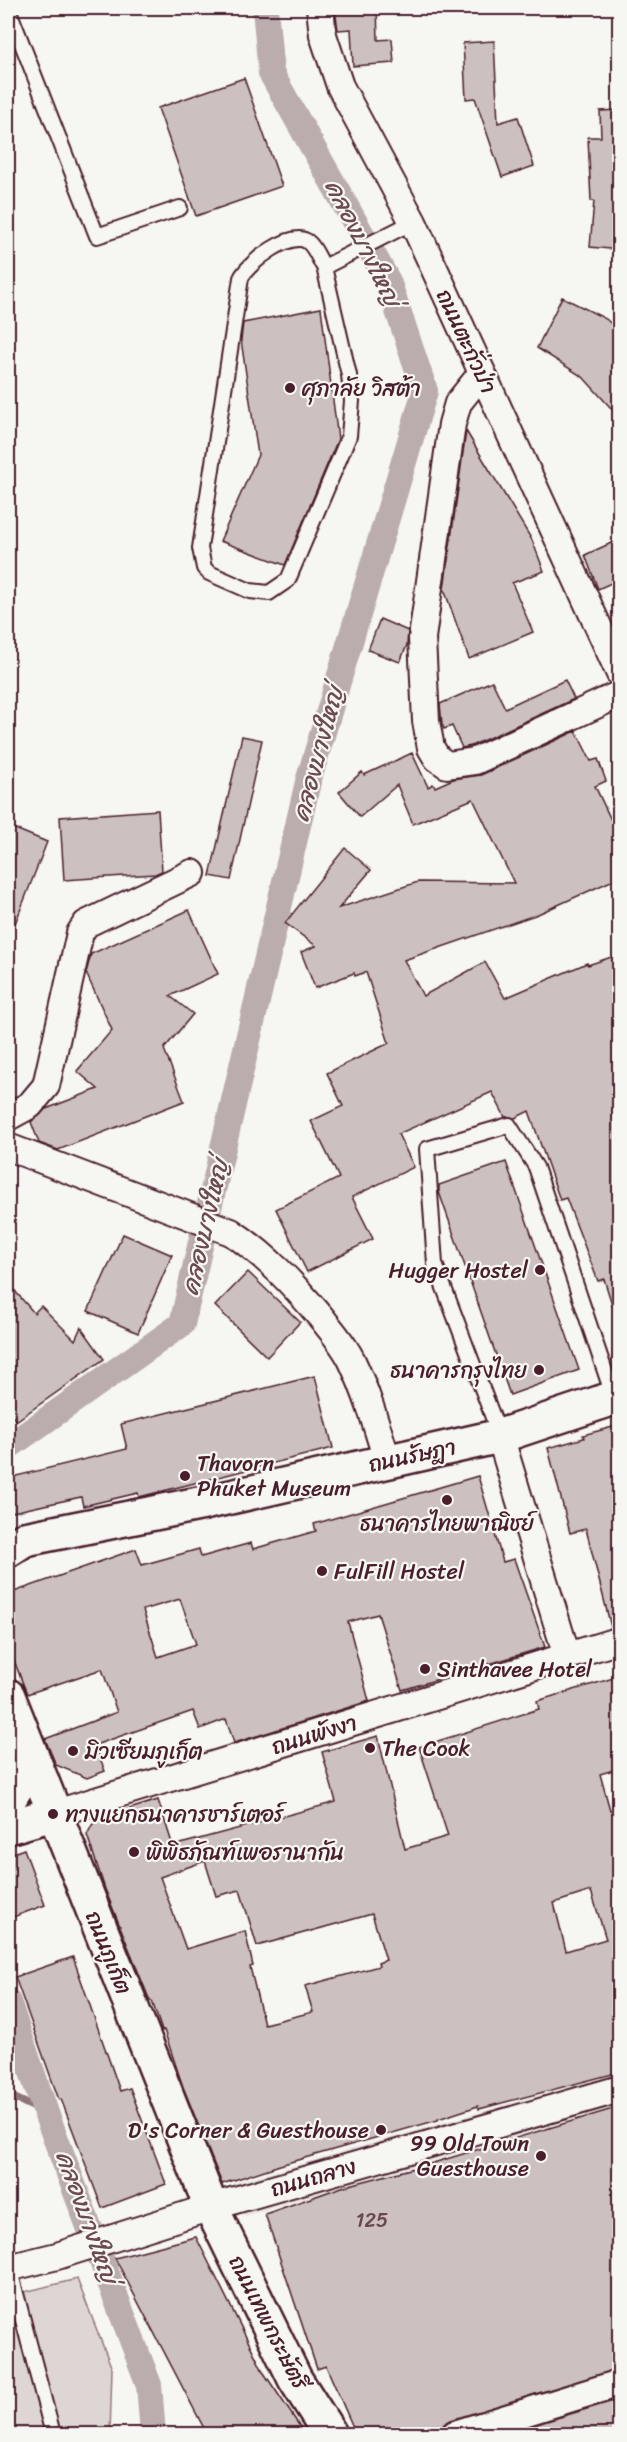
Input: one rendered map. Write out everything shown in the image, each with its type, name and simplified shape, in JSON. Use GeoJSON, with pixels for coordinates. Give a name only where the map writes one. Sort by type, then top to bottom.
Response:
{"type":"FeatureCollection","features":[{"type":"Feature","properties":{"kind":"main road","name":"ถนนรัษฎา"},"geometry":{"type":"LineString","coordinates":[[13,1542],[204,1503],[500,1436],[617,1397]]}},
{"type":"Feature","properties":{"kind":"main road","name":"ถนนภูเก็ต"},"geometry":{"type":"LineString","coordinates":[[8,1696],[53,1814],[212,2207]]}},
{"type":"Feature","properties":{"kind":"main road"},"geometry":{"type":"LineString","coordinates":[[8,1801],[32,1761]]}},
{"type":"Feature","properties":{"kind":"main road","name":"ถนนพังงา"},"geometry":{"type":"LineString","coordinates":[[8,1827],[53,1814]]}},
{"type":"Feature","properties":{"kind":"main road","name":"ถนนเทพกระษัตรี"},"geometry":{"type":"LineString","coordinates":[[212,2207],[296,2379],[330,2434]]}},
{"type":"Feature","properties":{"kind":"street","name":"ถนนตะกั่วป่า"},"geometry":{"type":"LineString","coordinates":[[320,8],[323,35],[340,86],[402,227],[482,373],[620,674]]}},
{"type":"Feature","properties":{"kind":"street"},"geometry":{"type":"LineString","coordinates":[[482,373],[458,403],[452,424],[423,638],[426,721],[431,747],[437,758],[447,765],[475,761],[620,694]]}},
{"type":"Feature","properties":{"kind":"street"},"geometry":{"type":"LineString","coordinates":[[8,1117],[30,1105],[46,1086],[80,933],[86,924],[192,873]]}},
{"type":"Feature","properties":{"kind":"street"},"geometry":{"type":"LineString","coordinates":[[8,1147],[231,1232],[257,1249],[278,1268],[339,1340],[351,1359],[366,1394],[387,1460]]}},
{"type":"Feature","properties":{"kind":"street"},"geometry":{"type":"LineString","coordinates":[[500,1436],[567,1656]]}},
{"type":"Feature","properties":{"kind":"street","name":"ถนนพังงา"},"geometry":{"type":"LineString","coordinates":[[53,1814],[620,1640]]}},
{"type":"Feature","properties":{"kind":"street","name":"ถนนถลาง"},"geometry":{"type":"LineString","coordinates":[[8,2268],[57,2256],[212,2207],[619,2093]]}},
{"type":"Feature","properties":{"kind":"street"},"geometry":{"type":"LineString","coordinates":[[455,2434],[620,2383]]}},
{"type":"Feature","properties":{"kind":"lane"},"geometry":{"type":"LineString","coordinates":[[8,8],[97,236],[180,208]]}},
{"type":"Feature","properties":{"kind":"lane"},"geometry":{"type":"LineString","coordinates":[[324,267],[402,227]]}},
{"type":"Feature","properties":{"kind":"lane"},"geometry":{"type":"LineString","coordinates":[[290,239],[302,239],[310,243],[324,267],[349,375],[352,401],[348,436],[288,580],[269,593],[250,591],[209,573],[204,568],[200,548],[241,278],[250,263],[290,239]]}},
{"type":"Feature","properties":{"kind":"lane"},"geometry":{"type":"LineString","coordinates":[[500,1436],[435,1264],[427,1149],[508,1125],[536,1167],[617,1397]]}},
{"type":"Feature","properties":{"kind":"lane"},"geometry":{"type":"LineString","coordinates":[[8,2268],[52,2434]]}},
{"type":"Feature","properties":{"kind":"shaded area"},"geometry":{"type":"Polygon","coordinates":[[[619,2072],[619,2106],[245,2216],[233,2183],[619,2072]]]}},
{"type":"Feature","properties":{"kind":"shaded area"},"geometry":{"type":"Polygon","coordinates":[[[77,2279],[112,2369],[110,2434],[8,2434],[8,2296],[77,2279]]]}},
{"type":"Feature","properties":{"kind":"building"},"geometry":{"type":"Polygon","coordinates":[[[335,8],[377,8],[378,40],[392,39],[394,63],[353,66],[351,29],[338,30],[335,8]]]}},
{"type":"Feature","properties":{"kind":"building"},"geometry":{"type":"Polygon","coordinates":[[[494,41],[498,123],[518,117],[534,166],[502,177],[475,98],[466,99],[463,43],[494,41]]]}},
{"type":"Feature","properties":{"kind":"building"},"geometry":{"type":"Polygon","coordinates":[[[244,78],[282,186],[196,216],[158,108],[244,78]]]}},
{"type":"Feature","properties":{"kind":"building"},"geometry":{"type":"Polygon","coordinates":[[[620,110],[620,250],[590,247],[594,201],[591,201],[588,137],[601,137],[600,111],[620,110]]]}},
{"type":"Feature","properties":{"kind":"building"},"geometry":{"type":"Polygon","coordinates":[[[562,297],[606,319],[620,332],[620,418],[583,377],[537,348],[562,297]]]}},
{"type":"Feature","properties":{"kind":"building","name":"ศุภาลัย วิสต้า"},"geometry":{"type":"Polygon","coordinates":[[[321,308],[338,439],[285,565],[220,541],[258,455],[241,340],[243,323],[321,308]]]}},
{"type":"Feature","properties":{"kind":"building"},"geometry":{"type":"Polygon","coordinates":[[[466,431],[532,540],[544,571],[512,583],[533,632],[469,659],[444,589],[466,431]]]}},
{"type":"Feature","properties":{"kind":"building"},"geometry":{"type":"Polygon","coordinates":[[[620,539],[620,579],[598,589],[585,555],[620,539]]]}},
{"type":"Feature","properties":{"kind":"building"},"geometry":{"type":"Polygon","coordinates":[[[380,619],[408,631],[407,645],[400,662],[368,650],[380,619]]]}},
{"type":"Feature","properties":{"kind":"building"},"geometry":{"type":"Polygon","coordinates":[[[565,680],[574,699],[471,746],[462,748],[452,726],[444,729],[442,724],[440,704],[492,681],[505,708],[565,680]]]}},
{"type":"Feature","properties":{"kind":"building"},"geometry":{"type":"Polygon","coordinates":[[[576,731],[591,761],[598,759],[606,781],[595,786],[620,839],[620,877],[538,914],[404,960],[423,996],[485,962],[505,998],[587,963],[588,965],[620,954],[620,1313],[615,1314],[604,1279],[598,1281],[566,1198],[560,1200],[529,1111],[515,1118],[505,1117],[492,1092],[398,1134],[414,1167],[352,1197],[373,1239],[307,1272],[276,1209],[339,1178],[311,1121],[343,1106],[327,1073],[389,1043],[366,972],[355,976],[354,973],[315,988],[301,952],[316,946],[285,923],[345,848],[371,870],[339,908],[418,882],[514,883],[473,799],[413,824],[397,785],[360,817],[339,792],[362,772],[364,775],[412,753],[428,787],[433,784],[435,787],[453,779],[481,775],[576,731]]]}},
{"type":"Feature","properties":{"kind":"building"},"geometry":{"type":"Polygon","coordinates":[[[242,736],[262,740],[231,880],[210,876],[242,736]]]}},
{"type":"Feature","properties":{"kind":"building"},"geometry":{"type":"Polygon","coordinates":[[[158,810],[162,871],[155,874],[64,880],[60,817],[158,810]]]}},
{"type":"Feature","properties":{"kind":"building"},"geometry":{"type":"Polygon","coordinates":[[[8,826],[47,842],[9,939],[8,939],[8,826]]]}},
{"type":"Feature","properties":{"kind":"building"},"geometry":{"type":"Polygon","coordinates":[[[189,910],[218,974],[170,996],[193,1014],[164,1049],[184,1101],[58,1150],[39,1143],[31,1122],[46,1109],[98,1089],[77,1071],[112,1030],[86,973],[91,954],[189,910]]]}},
{"type":"Feature","properties":{"kind":"building"},"geometry":{"type":"Polygon","coordinates":[[[506,1162],[579,1370],[510,1395],[439,1192],[439,1185],[506,1162]]]}},
{"type":"Feature","properties":{"kind":"building"},"geometry":{"type":"Polygon","coordinates":[[[123,1234],[172,1255],[138,1333],[88,1311],[123,1234]]]}},
{"type":"Feature","properties":{"kind":"building"},"geometry":{"type":"Polygon","coordinates":[[[248,1272],[300,1322],[267,1357],[215,1306],[248,1272]]]}},
{"type":"Feature","properties":{"kind":"building"},"geometry":{"type":"Polygon","coordinates":[[[8,1283],[34,1313],[41,1306],[75,1340],[81,1327],[104,1359],[16,1421],[8,1410],[8,1283]]]}},
{"type":"Feature","properties":{"kind":"building"},"geometry":{"type":"Polygon","coordinates":[[[315,1376],[333,1448],[139,1497],[138,1493],[83,1506],[81,1497],[8,1513],[8,1478],[127,1449],[121,1424],[315,1376]]]}},
{"type":"Feature","properties":{"kind":"building"},"geometry":{"type":"Polygon","coordinates":[[[620,1425],[620,1625],[611,1627],[586,1529],[570,1533],[548,1448],[620,1425]]]}},
{"type":"Feature","properties":{"kind":"building"},"geometry":{"type":"Polygon","coordinates":[[[478,1476],[503,1562],[514,1559],[545,1647],[402,1690],[378,1614],[348,1622],[369,1701],[234,1743],[226,1719],[200,1729],[193,1711],[95,1745],[105,1771],[87,1778],[56,1765],[45,1739],[117,1712],[102,1669],[27,1694],[8,1645],[8,1594],[136,1549],[142,1565],[199,1549],[201,1557],[251,1543],[253,1549],[316,1531],[314,1524],[478,1476]],[[180,1599],[143,1610],[158,1657],[196,1644],[180,1599]]]}},
{"type":"Feature","properties":{"kind":"building"},"geometry":{"type":"Polygon","coordinates":[[[620,1676],[620,1768],[600,1774],[610,1810],[620,1807],[620,2072],[479,2109],[478,2106],[222,2184],[183,2087],[164,2030],[162,2031],[152,2001],[150,2001],[105,1889],[87,1835],[92,1825],[104,1817],[158,1800],[173,1846],[336,1802],[322,1752],[378,1736],[405,1849],[448,1836],[419,1747],[539,1709],[537,1701],[620,1676]],[[205,1861],[160,1877],[186,1949],[245,1931],[253,1966],[250,1967],[264,2024],[313,2012],[305,1986],[379,1966],[378,1963],[386,1960],[372,1914],[257,1946],[240,1890],[216,1896],[205,1861]],[[591,1891],[554,1903],[566,1951],[606,1939],[591,1891]]]}},
{"type":"Feature","properties":{"kind":"building"},"geometry":{"type":"Polygon","coordinates":[[[24,1849],[45,1905],[8,1919],[8,1855],[24,1849]]]}},
{"type":"Feature","properties":{"kind":"building"},"geometry":{"type":"Polygon","coordinates":[[[73,1957],[120,2091],[130,2088],[166,2184],[102,2208],[61,2099],[59,2100],[15,1977],[73,1957]]]}},
{"type":"Feature","properties":{"kind":"building"},"geometry":{"type":"Polygon","coordinates":[[[616,2108],[620,2122],[620,2368],[451,2420],[444,2424],[440,2434],[356,2434],[326,2366],[317,2369],[265,2214],[342,2187],[433,2163],[616,2108]]]}},
{"type":"Feature","properties":{"kind":"building"},"geometry":{"type":"Polygon","coordinates":[[[196,2237],[264,2373],[305,2434],[207,2434],[115,2258],[196,2237]]]}},
{"type":"Feature","properties":{"kind":"building"},"geometry":{"type":"Polygon","coordinates":[[[620,2399],[620,2434],[504,2434],[620,2399]]]}},
{"type":"Feature","properties":{"kind":"waterway","name":"คลองบางใหญ่"},"geometry":{"type":"LineString","coordinates":[[8,1447],[182,1324],[308,782],[425,391],[388,281],[271,73],[265,8]]}},
{"type":"Feature","properties":{"kind":"waterway","name":"คลองบางใหญ่"},"geometry":{"type":"LineString","coordinates":[[8,2002],[46,2113],[149,2385],[153,2434]]}},
{"type":"Feature","properties":{"kind":"waterway"},"geometry":{"type":"LineString","coordinates":[[8,2095],[46,2113]]}},
{"type":"Feature","properties":{"kind":"place","name":"ศุภาลัย วิสต้า"},"geometry":{"type":"Point","coordinates":[290,388]}},
{"type":"Feature","properties":{"kind":"place","name":"Hugger Hostel"},"geometry":{"type":"Point","coordinates":[540,1270]}},
{"type":"Feature","properties":{"kind":"place","name":"ธนาคารกรุงไทย"},"geometry":{"type":"Point","coordinates":[539,1370]}},
{"type":"Feature","properties":{"kind":"place","name":"Thavorn Phuket Museum"},"geometry":{"type":"Point","coordinates":[185,1476]}},
{"type":"Feature","properties":{"kind":"place","name":"ธนาคารไทยพาณิชย์"},"geometry":{"type":"Point","coordinates":[447,1500]}},
{"type":"Feature","properties":{"kind":"place","name":"FulFill Hostel"},"geometry":{"type":"Point","coordinates":[322,1571]}},
{"type":"Feature","properties":{"kind":"place","name":"Sinthavee Hotel"},"geometry":{"type":"Point","coordinates":[425,1669]}},
{"type":"Feature","properties":{"kind":"place","name":"The Cook"},"geometry":{"type":"Point","coordinates":[370,1748]}},
{"type":"Feature","properties":{"kind":"place","name":"มิวเซียมภูเก็ต"},"geometry":{"type":"Point","coordinates":[73,1751]}},
{"type":"Feature","properties":{"kind":"place","name":"ทางแยกธนาคารชาร์เตอร์"},"geometry":{"type":"Point","coordinates":[53,1814]}},
{"type":"Feature","properties":{"kind":"place","name":"พิพิธภัณฑ์เพอรานากัน"},"geometry":{"type":"Point","coordinates":[134,1852]}},
{"type":"Feature","properties":{"kind":"place","name":"D's Corner & Guesthouse"},"geometry":{"type":"Point","coordinates":[381,2130]}},
{"type":"Feature","properties":{"kind":"place","name":"99 Old Town Guesthouse"},"geometry":{"type":"Point","coordinates":[541,2156]}}]}
